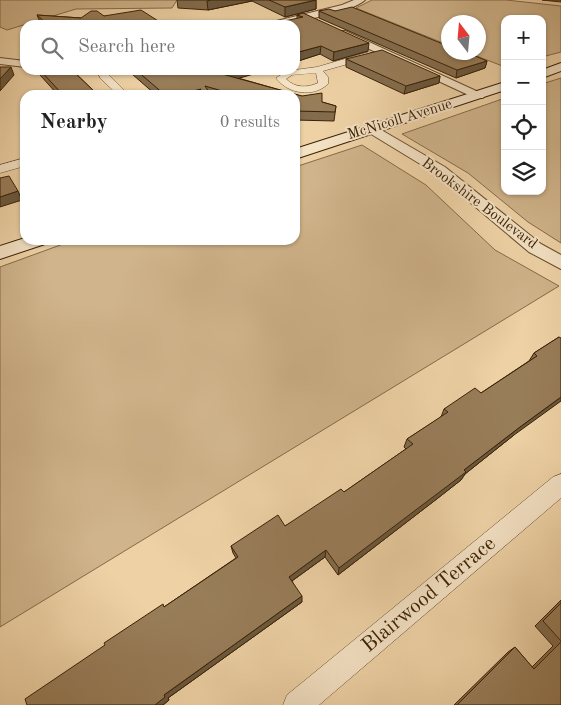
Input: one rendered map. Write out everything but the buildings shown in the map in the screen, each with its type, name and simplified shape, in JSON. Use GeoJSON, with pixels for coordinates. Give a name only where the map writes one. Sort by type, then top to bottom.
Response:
{"type":"FeatureCollection","features":[{"type":"Feature","properties":{"kind":"main road"},"geometry":{"type":"LineString","coordinates":[[546,73],[561,67]]}},
{"type":"Feature","properties":{"kind":"main road","name":"McNicoll Avenue"},"geometry":{"type":"LineString","coordinates":[[300,152],[501,87]]}},
{"type":"Feature","properties":{"kind":"main road"},"geometry":{"type":"LineString","coordinates":[[0,253],[23,245]]}},
{"type":"Feature","properties":{"kind":"street"},"geometry":{"type":"LineString","coordinates":[[287,20],[345,7],[361,0]]}},
{"type":"Feature","properties":{"kind":"street"},"geometry":{"type":"LineString","coordinates":[[304,16],[479,95]]}},
{"type":"Feature","properties":{"kind":"street"},"geometry":{"type":"LineString","coordinates":[[318,70],[382,52]]}},
{"type":"Feature","properties":{"kind":"street"},"geometry":{"type":"LineString","coordinates":[[0,62],[20,64]]}},
{"type":"Feature","properties":{"kind":"street"},"geometry":{"type":"LineString","coordinates":[[103,75],[118,90]]}},
{"type":"Feature","properties":{"kind":"street","name":"Brookshire Boulevard"},"geometry":{"type":"LineString","coordinates":[[371,128],[440,170],[535,248],[561,263]]}},
{"type":"Feature","properties":{"kind":"street"},"geometry":{"type":"LineString","coordinates":[[0,169],[20,163]]}},
{"type":"Feature","properties":{"kind":"street","name":"Blairwood Terrace"},"geometry":{"type":"LineString","coordinates":[[297,705],[561,484]]}},
{"type":"Feature","properties":{"kind":"shaded area"},"geometry":{"type":"Polygon","coordinates":[[[0,0],[177,0],[172,8],[76,9],[40,20],[20,20],[20,26],[7,30],[0,27],[0,0]]]}},
{"type":"Feature","properties":{"kind":"shaded area"},"geometry":{"type":"Polygon","coordinates":[[[372,0],[506,0],[561,6],[561,52],[546,56],[546,15],[501,15],[501,65],[486,60],[486,15],[441,15],[441,42],[356,8],[372,0]]]}},
{"type":"Feature","properties":{"kind":"shaded area"},"geometry":{"type":"Polygon","coordinates":[[[561,78],[561,243],[528,222],[468,173],[402,134],[501,99],[501,195],[546,195],[546,83],[561,78]]]}},
{"type":"Feature","properties":{"kind":"shaded area"},"geometry":{"type":"Polygon","coordinates":[[[362,145],[426,185],[495,250],[559,286],[0,627],[0,267],[60,245],[300,245],[300,165],[362,145]]]}}]}
